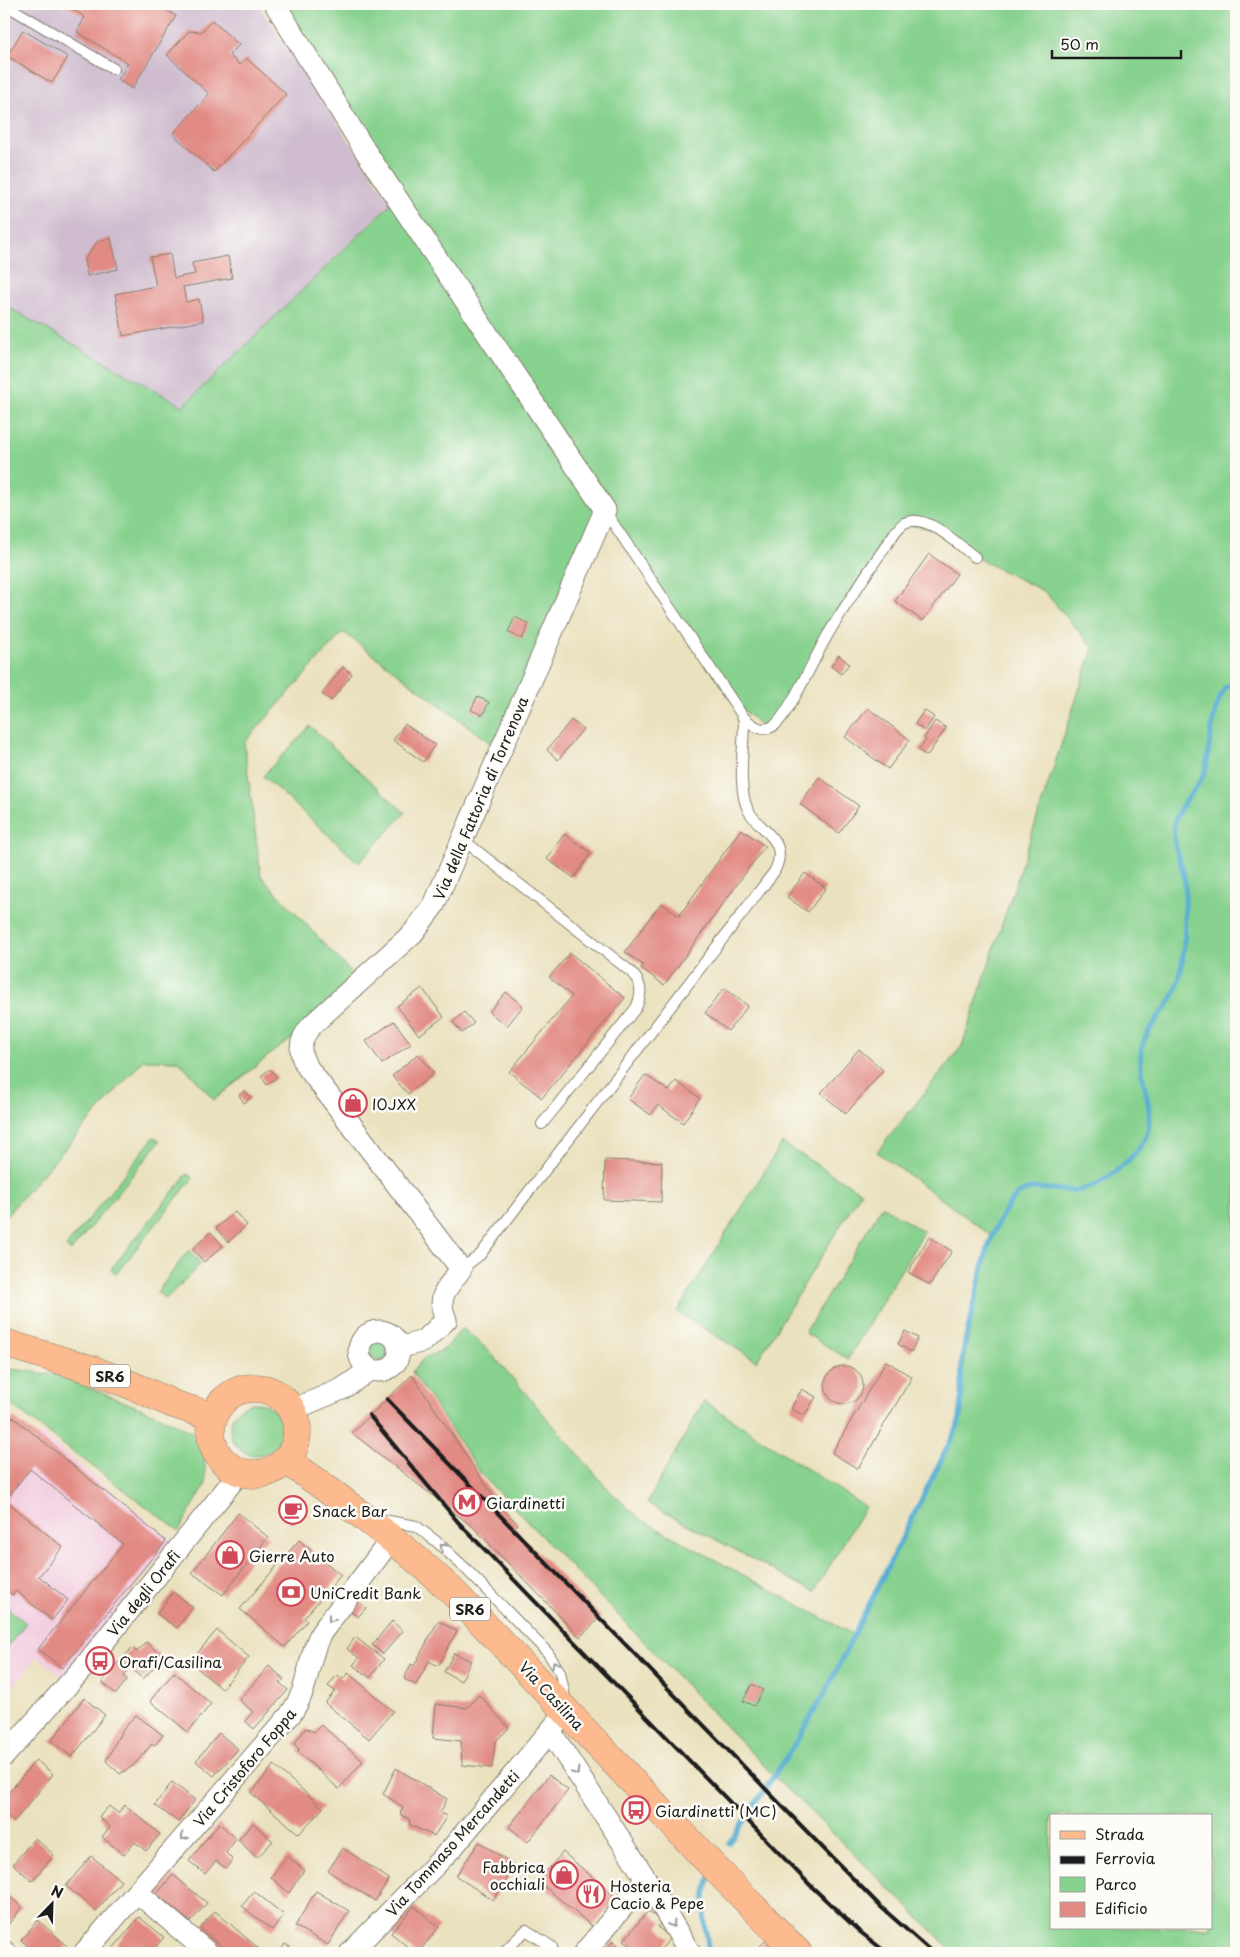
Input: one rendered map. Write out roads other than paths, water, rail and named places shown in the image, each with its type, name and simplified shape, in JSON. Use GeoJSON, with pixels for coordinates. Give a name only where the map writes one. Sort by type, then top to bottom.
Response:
{"type":"FeatureCollection","features":[{"type":"Feature","properties":{"kind":"main road","name":"SR6"},"geometry":{"type":"LineString","coordinates":[[4,1343],[93,1370],[180,1407],[214,1417]]}},
{"type":"Feature","properties":{"kind":"main road"},"geometry":{"type":"LineString","coordinates":[[248,1389],[263,1389],[284,1400],[292,1410],[296,1423],[297,1437],[291,1453],[286,1460],[264,1473],[251,1474],[240,1472],[224,1461],[215,1449],[212,1435],[214,1417],[220,1405],[237,1392],[248,1389]]}},
{"type":"Feature","properties":{"kind":"main road","name":"Via Casilina"},"geometry":{"type":"LineString","coordinates":[[286,1460],[392,1538],[455,1594],[559,1720],[708,1861],[798,1953]]}},
{"type":"Feature","properties":{"kind":"street"},"geometry":{"type":"LineString","coordinates":[[275,4],[364,149],[605,510]]}},
{"type":"Feature","properties":{"kind":"street","name":"Via della Fattoria di Torrenova"},"geometry":{"type":"LineString","coordinates":[[461,1269],[308,1068],[302,1058],[300,1046],[306,1032],[313,1024],[413,933],[434,905],[605,510]]}},
{"type":"Feature","properties":{"kind":"street"},"geometry":{"type":"LineString","coordinates":[[398,1348],[424,1341],[446,1320],[441,1306],[442,1299],[461,1269]]}},
{"type":"Feature","properties":{"kind":"street"},"geometry":{"type":"LineString","coordinates":[[378,1331],[388,1334],[396,1342],[398,1348],[396,1360],[388,1368],[382,1370],[370,1369],[363,1362],[359,1354],[362,1340],[369,1334],[378,1331]]}},
{"type":"Feature","properties":{"kind":"street"},"geometry":{"type":"LineString","coordinates":[[292,1410],[342,1389],[370,1369]]}},
{"type":"Feature","properties":{"kind":"street","name":"Via degli Orafi"},"geometry":{"type":"LineString","coordinates":[[4,1756],[83,1668],[240,1472]]}},
{"type":"Feature","properties":{"kind":"street","name":"Via Cristoforo Foppa"},"geometry":{"type":"LineString","coordinates":[[86,1953],[290,1715],[305,1687],[314,1648],[321,1632],[392,1538]]}},
{"type":"Feature","properties":{"kind":"street"},"geometry":{"type":"LineString","coordinates":[[559,1720],[646,1880],[690,1953]]}},
{"type":"Feature","properties":{"kind":"street","name":"Via Tommaso Mercandetti"},"geometry":{"type":"LineString","coordinates":[[350,1953],[452,1848],[559,1720]]}},
{"type":"Feature","properties":{"kind":"street"},"geometry":{"type":"LineString","coordinates":[[584,1953],[646,1880]]}},
{"type":"Feature","properties":{"kind":"street"},"geometry":{"type":"LineString","coordinates":[[137,1892],[208,1953]]}},
{"type":"Feature","properties":{"kind":"lane"},"geometry":{"type":"LineString","coordinates":[[4,4],[114,69]]}},
{"type":"Feature","properties":{"kind":"lane"},"geometry":{"type":"LineString","coordinates":[[605,510],[742,715],[751,724],[766,729],[775,725],[783,717],[843,608],[896,531],[904,524],[914,521],[925,522],[975,557]]}},
{"type":"Feature","properties":{"kind":"lane"},"geometry":{"type":"LineString","coordinates":[[461,1269],[480,1255],[777,866],[779,858],[776,842],[751,814],[746,803],[743,780],[744,721],[742,715]]}},
{"type":"Feature","properties":{"kind":"lane"},"geometry":{"type":"LineString","coordinates":[[462,839],[630,971],[640,984],[642,991],[636,1008],[542,1124]]}},
{"type":"Feature","properties":{"kind":"lane"},"geometry":{"type":"LineString","coordinates":[[365,1517],[416,1526],[437,1542],[465,1568],[551,1657],[561,1677],[559,1720]]}},
{"type":"Feature","properties":{"kind":"lane"},"geometry":{"type":"LineString","coordinates":[[503,1953],[526,1930],[552,1947],[548,1953]]}},
{"type":"Feature","properties":{"kind":"waterway"},"geometry":{"type":"LineString","coordinates":[[729,1843],[795,1744],[826,1691],[957,1428],[962,1402],[962,1360],[966,1338],[989,1246],[993,1233],[1006,1208],[1021,1192],[1037,1189],[1073,1191],[1099,1183],[1128,1161],[1146,1136],[1149,1114],[1141,1069],[1142,1047],[1149,1030],[1172,999],[1176,990],[1184,951],[1185,883],[1175,846],[1174,826],[1179,811],[1198,785],[1205,771],[1219,699],[1225,688],[1236,682]]}},
{"type":"Feature","properties":{"kind":"waterway"},"geometry":{"type":"LineString","coordinates":[[709,1953],[704,1906],[710,1877]]}},
{"type":"Feature","properties":{"kind":"railway"},"geometry":{"type":"LineString","coordinates":[[387,1399],[881,1907],[933,1953]]}},
{"type":"Feature","properties":{"kind":"railway"},"geometry":{"type":"LineString","coordinates":[[369,1415],[458,1522],[812,1887],[859,1931],[887,1953]]}},
{"type":"Feature","properties":{"kind":"place","name":"I0JXX"},"geometry":{"type":"Point","coordinates":[353,1103]}},
{"type":"Feature","properties":{"kind":"place","name":"Giardinetti"},"geometry":{"type":"Point","coordinates":[467,1502]}},
{"type":"Feature","properties":{"kind":"place","name":"Snack Bar"},"geometry":{"type":"Point","coordinates":[293,1510]}},
{"type":"Feature","properties":{"kind":"place","name":"Gierre Auto"},"geometry":{"type":"Point","coordinates":[230,1555]}},
{"type":"Feature","properties":{"kind":"place","name":"UniCredit Bank"},"geometry":{"type":"Point","coordinates":[291,1592]}},
{"type":"Feature","properties":{"kind":"place","name":"Orafi/Casilina"},"geometry":{"type":"Point","coordinates":[100,1661]}},
{"type":"Feature","properties":{"kind":"place","name":"Giardinetti (MC)"},"geometry":{"type":"Point","coordinates":[636,1810]}},
{"type":"Feature","properties":{"kind":"place","name":"Fabbrica occhiali"},"geometry":{"type":"Point","coordinates":[564,1875]}},
{"type":"Feature","properties":{"kind":"place","name":"Hosteria Cacio & Pepe"},"geometry":{"type":"Point","coordinates":[591,1894]}}]}
